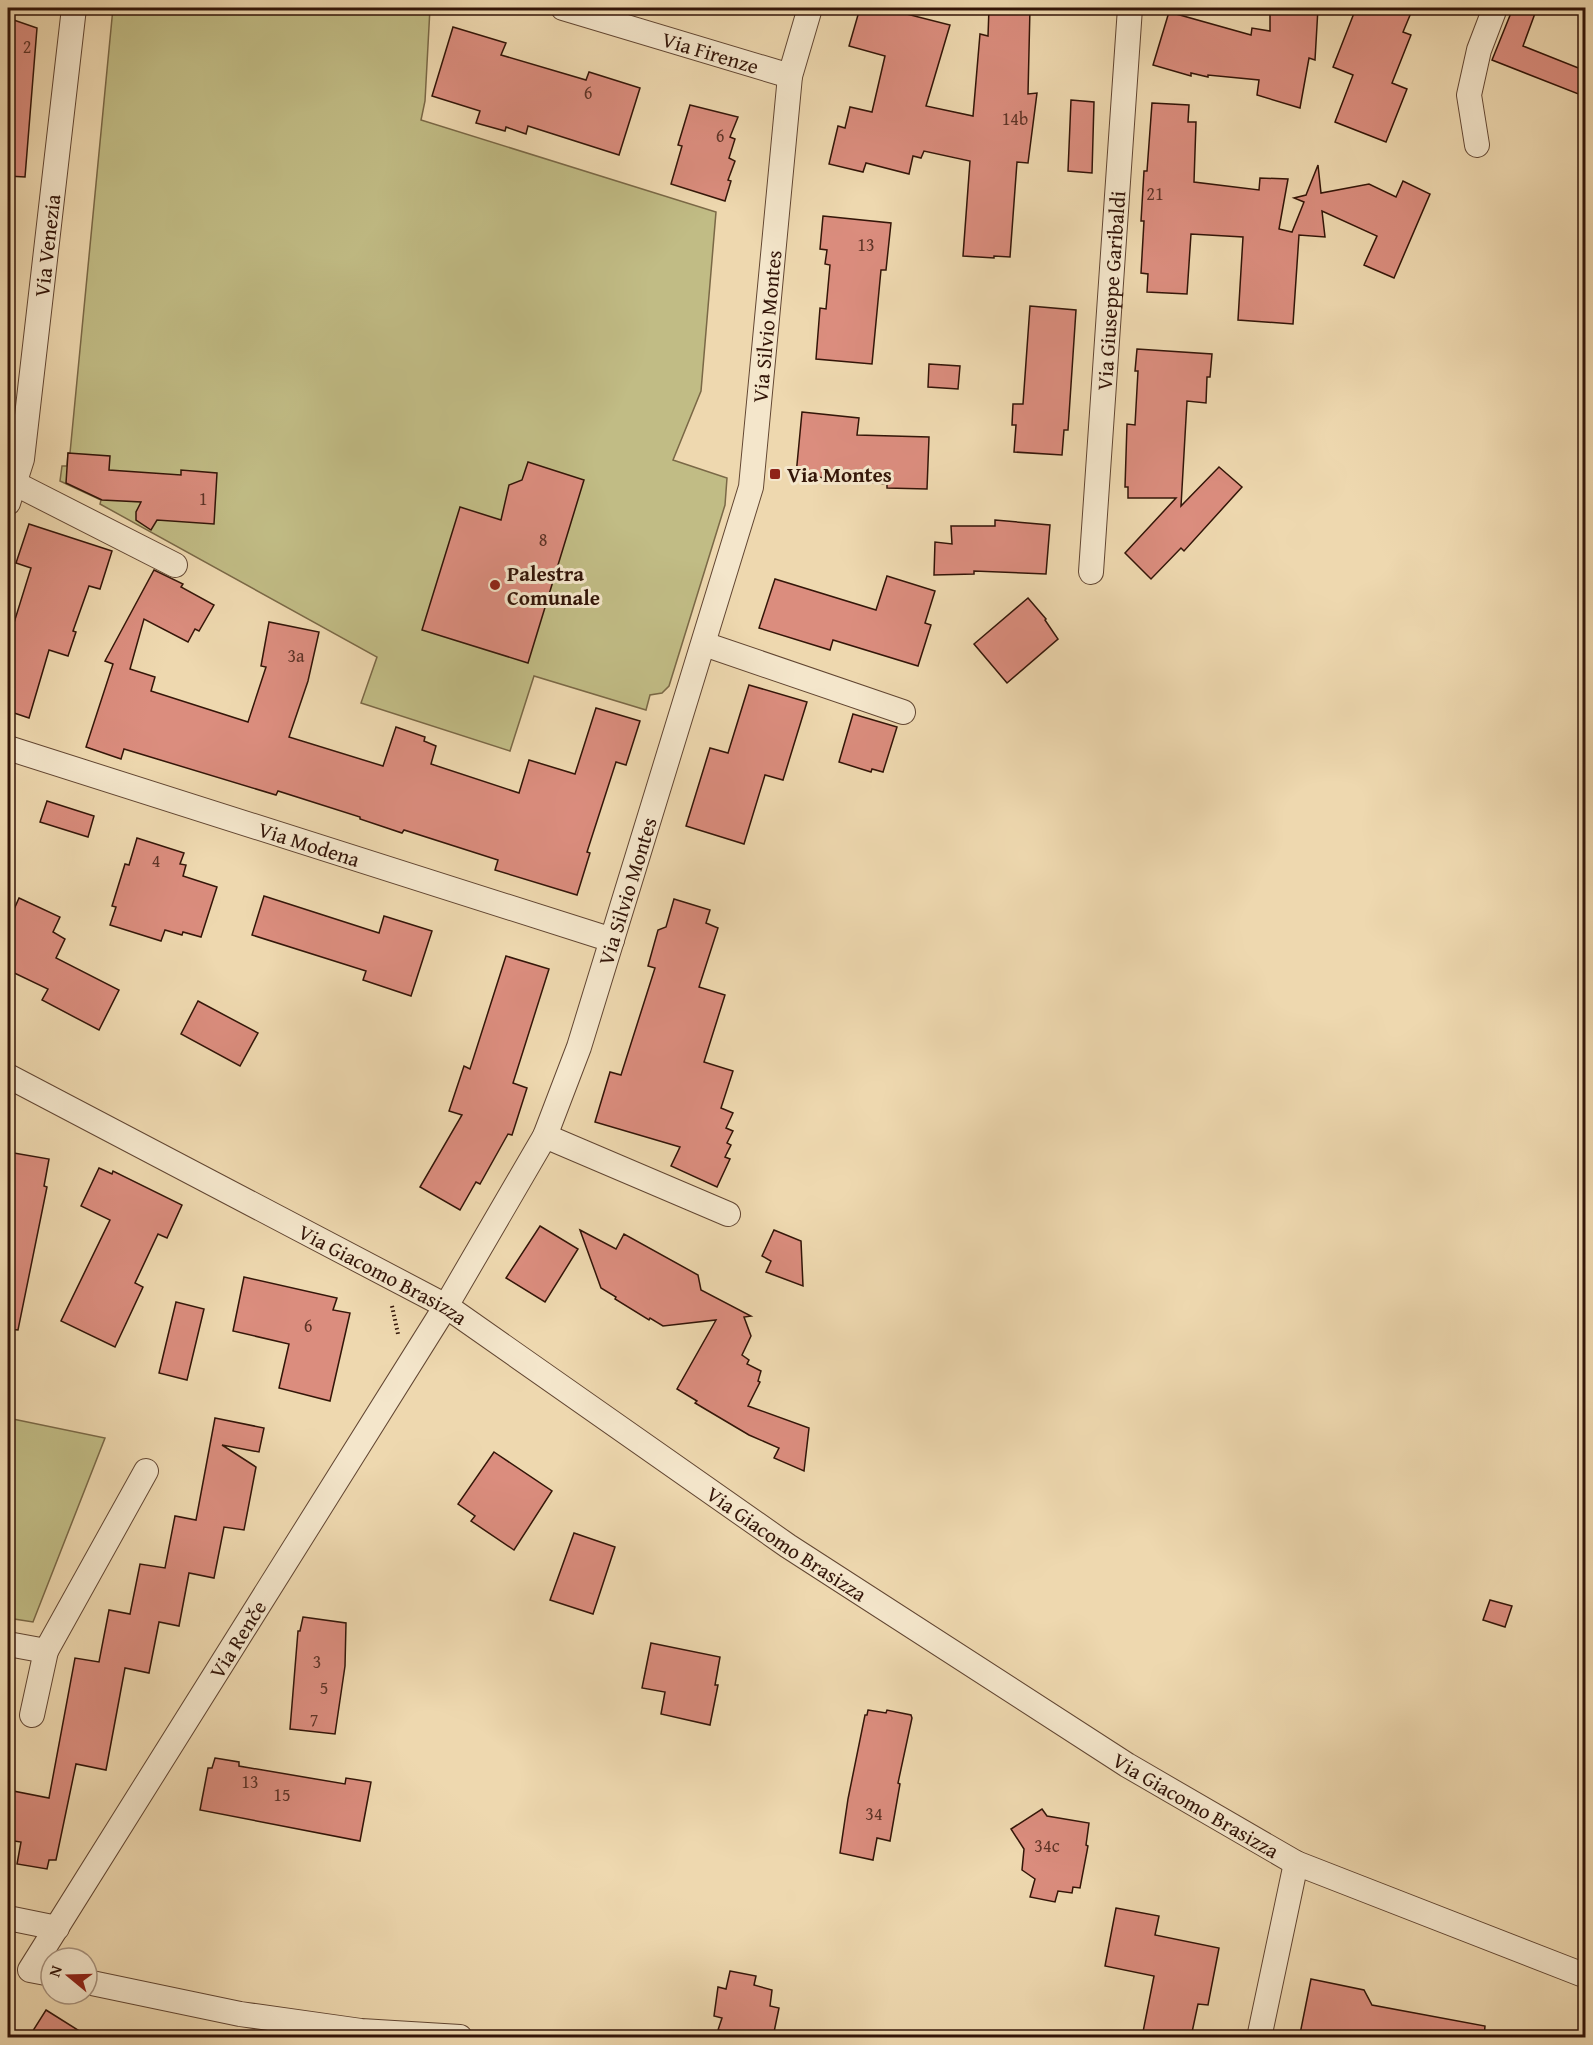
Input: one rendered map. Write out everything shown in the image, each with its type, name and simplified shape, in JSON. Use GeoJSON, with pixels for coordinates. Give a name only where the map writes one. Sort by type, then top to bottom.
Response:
{"type":"FeatureCollection","features":[{"type":"Feature","properties":{"kind":"street","name":"Via Venezia"},"geometry":{"type":"LineString","coordinates":[[74,8],[11,493],[175,565]]}},
{"type":"Feature","properties":{"kind":"street","name":"Via Firenze"},"geometry":{"type":"LineString","coordinates":[[564,8],[790,76]]}},
{"type":"Feature","properties":{"kind":"street","name":"Via Silvio Montes"},"geometry":{"type":"LineString","coordinates":[[446,1306],[545,1136],[579,1047],[752,487],[790,76],[810,8]]}},
{"type":"Feature","properties":{"kind":"street","name":"Via Giuseppe Garibaldi"},"geometry":{"type":"LineString","coordinates":[[1091,572],[1130,8]]}},
{"type":"Feature","properties":{"kind":"street"},"geometry":{"type":"LineString","coordinates":[[1477,145],[1469,95],[1479,50],[1495,8]]}},
{"type":"Feature","properties":{"kind":"street"},"geometry":{"type":"LineString","coordinates":[[704,644],[903,712]]}},
{"type":"Feature","properties":{"kind":"street","name":"Via Modena"},"geometry":{"type":"LineString","coordinates":[[8,748],[612,940]]}},
{"type":"Feature","properties":{"kind":"street","name":"Via Giacomo Brasizza"},"geometry":{"type":"LineString","coordinates":[[8,1076],[446,1306],[788,1546],[1127,1765],[1296,1863],[1586,1976]]}},
{"type":"Feature","properties":{"kind":"street"},"geometry":{"type":"LineString","coordinates":[[545,1136],[728,1214]]}},
{"type":"Feature","properties":{"kind":"street","name":"Via Renče"},"geometry":{"type":"LineString","coordinates":[[50,1946],[57,1928],[446,1306]]}},
{"type":"Feature","properties":{"kind":"street"},"geometry":{"type":"LineString","coordinates":[[32,1715],[46,1651],[146,1471]]}},
{"type":"Feature","properties":{"kind":"street"},"geometry":{"type":"LineString","coordinates":[[8,1644],[46,1651]]}},
{"type":"Feature","properties":{"kind":"street"},"geometry":{"type":"LineString","coordinates":[[1259,2037],[1296,1863]]}},
{"type":"Feature","properties":{"kind":"street"},"geometry":{"type":"LineString","coordinates":[[8,1918],[57,1928]]}},
{"type":"Feature","properties":{"kind":"street"},"geometry":{"type":"LineString","coordinates":[[99,1985],[240,2014],[361,2031],[460,2037]]}},
{"type":"Feature","properties":{"kind":"shaded area"},"geometry":{"type":"Polygon","coordinates":[[[113,8],[430,8],[425,101],[421,120],[716,212],[701,391],[673,460],[727,478],[725,505],[669,686],[662,693],[650,695],[646,710],[534,676],[510,751],[361,703],[377,657],[100,504],[101,500],[60,481],[62,466],[67,466],[68,453],[70,453],[113,8]]]}},
{"type":"Feature","properties":{"kind":"shaded area"},"geometry":{"type":"Polygon","coordinates":[[[8,1418],[105,1438],[33,1622],[8,1618],[8,1418]]]}},
{"type":"Feature","properties":{"kind":"building"},"geometry":{"type":"Polygon","coordinates":[[[860,8],[883,8],[950,25],[926,106],[973,116],[980,34],[988,36],[989,8],[1030,8],[1028,94],[1037,93],[1028,163],[1017,162],[1010,257],[963,256],[970,161],[924,151],[921,158],[913,156],[909,174],[866,163],[863,172],[829,164],[838,126],[845,128],[850,107],[872,112],[885,56],[849,46],[860,8]]]}},
{"type":"Feature","properties":{"kind":"building"},"geometry":{"type":"Polygon","coordinates":[[[1270,8],[1318,8],[1315,60],[1309,58],[1300,108],[1257,95],[1259,80],[1208,75],[1208,77],[1191,73],[1191,76],[1153,65],[1169,12],[1251,35],[1252,28],[1270,31],[1270,8]]]}},
{"type":"Feature","properties":{"kind":"building"},"geometry":{"type":"Polygon","coordinates":[[[1356,8],[1413,8],[1403,32],[1411,35],[1392,83],[1407,89],[1386,142],[1335,122],[1353,75],[1333,67],[1356,8]]]}},
{"type":"Feature","properties":{"kind":"building"},"geometry":{"type":"Polygon","coordinates":[[[1513,8],[1537,8],[1523,46],[1586,71],[1586,97],[1492,60],[1513,8]]]}},
{"type":"Feature","properties":{"kind":"building"},"geometry":{"type":"Polygon","coordinates":[[[8,18],[37,28],[25,177],[8,176],[8,18]]]}},
{"type":"Feature","properties":{"kind":"building"},"geometry":{"type":"Polygon","coordinates":[[[453,27],[506,43],[501,55],[586,80],[589,72],[640,88],[619,155],[528,126],[526,134],[506,127],[505,131],[476,123],[480,111],[432,96],[453,27]]]}},
{"type":"Feature","properties":{"kind":"building"},"geometry":{"type":"Polygon","coordinates":[[[1071,100],[1094,102],[1092,173],[1068,171],[1071,100]]]}},
{"type":"Feature","properties":{"kind":"building"},"geometry":{"type":"Polygon","coordinates":[[[1152,103],[1189,105],[1188,122],[1196,122],[1194,182],[1259,190],[1260,178],[1288,179],[1279,229],[1292,232],[1304,202],[1294,198],[1306,195],[1318,165],[1321,193],[1369,184],[1396,197],[1403,181],[1430,194],[1394,278],[1364,265],[1377,236],[1322,211],[1325,237],[1299,235],[1293,324],[1238,320],[1243,237],[1191,234],[1187,294],[1147,292],[1148,274],[1141,273],[1144,221],[1141,221],[1152,103]]]}},
{"type":"Feature","properties":{"kind":"building"},"geometry":{"type":"Polygon","coordinates":[[[690,105],[738,117],[730,137],[735,139],[729,158],[735,161],[728,180],[731,181],[725,201],[671,184],[682,146],[678,145],[690,105]]]}},
{"type":"Feature","properties":{"kind":"building"},"geometry":{"type":"Polygon","coordinates":[[[823,216],[891,223],[886,270],[881,270],[872,364],[816,359],[820,308],[826,309],[830,265],[825,264],[827,250],[820,249],[823,216]]]}},
{"type":"Feature","properties":{"kind":"building"},"geometry":{"type":"Polygon","coordinates":[[[1030,306],[1076,310],[1068,430],[1064,430],[1062,455],[1014,452],[1016,425],[1012,425],[1013,404],[1023,404],[1030,306]]]}},
{"type":"Feature","properties":{"kind":"building"},"geometry":{"type":"Polygon","coordinates":[[[1137,349],[1212,354],[1210,377],[1207,377],[1206,403],[1187,401],[1181,506],[1219,467],[1242,487],[1184,551],[1181,548],[1151,579],[1125,553],[1176,498],[1128,498],[1128,487],[1125,487],[1127,424],[1135,425],[1137,349]]]}},
{"type":"Feature","properties":{"kind":"building"},"geometry":{"type":"Polygon","coordinates":[[[929,364],[960,366],[958,389],[928,387],[929,364]]]}},
{"type":"Feature","properties":{"kind":"building"},"geometry":{"type":"Polygon","coordinates":[[[802,412],[859,418],[857,435],[929,437],[927,489],[887,488],[887,484],[796,475],[802,412]]]}},
{"type":"Feature","properties":{"kind":"building"},"geometry":{"type":"Polygon","coordinates":[[[68,453],[110,456],[109,470],[181,475],[181,470],[217,473],[214,524],[157,520],[151,530],[136,520],[136,512],[141,502],[102,500],[66,483],[68,453]]]}},
{"type":"Feature","properties":{"kind":"building"},"geometry":{"type":"Polygon","coordinates":[[[528,462],[584,480],[528,663],[422,630],[460,507],[501,520],[509,485],[522,480],[528,462]]]}},
{"type":"Feature","properties":{"kind":"building"},"geometry":{"type":"Polygon","coordinates":[[[995,520],[1050,525],[1046,574],[974,571],[974,574],[934,575],[935,542],[952,544],[951,526],[995,526],[995,520]]]}},
{"type":"Feature","properties":{"kind":"building"},"geometry":{"type":"Polygon","coordinates":[[[29,524],[112,551],[100,589],[89,586],[73,631],[76,632],[68,656],[49,650],[29,718],[8,711],[8,642],[31,568],[16,563],[29,524]]]}},
{"type":"Feature","properties":{"kind":"building"},"geometry":{"type":"Polygon","coordinates":[[[154,570],[183,584],[181,587],[214,605],[199,631],[195,629],[188,642],[144,619],[130,669],[155,677],[151,691],[248,722],[266,667],[261,666],[269,622],[319,632],[308,681],[289,737],[383,766],[396,727],[425,737],[424,741],[436,746],[431,764],[519,793],[529,760],[575,774],[596,708],[640,721],[626,765],[616,762],[587,852],[590,853],[577,895],[495,870],[498,860],[404,830],[402,833],[278,791],[276,795],[124,749],[121,759],[86,747],[113,664],[105,661],[154,570]]]}},
{"type":"Feature","properties":{"kind":"building"},"geometry":{"type":"Polygon","coordinates":[[[887,576],[935,591],[925,623],[931,625],[918,666],[833,640],[830,650],[759,628],[775,579],[876,610],[887,576]]]}},
{"type":"Feature","properties":{"kind":"building"},"geometry":{"type":"Polygon","coordinates":[[[1028,598],[1046,619],[1058,639],[1007,683],[974,644],[1028,598]]]}},
{"type":"Feature","properties":{"kind":"building"},"geometry":{"type":"Polygon","coordinates":[[[749,685],[807,702],[783,780],[765,775],[744,844],[686,826],[710,748],[728,753],[749,685]]]}},
{"type":"Feature","properties":{"kind":"building"},"geometry":{"type":"Polygon","coordinates":[[[853,714],[897,727],[883,772],[872,769],[871,772],[839,762],[853,714]]]}},
{"type":"Feature","properties":{"kind":"building"},"geometry":{"type":"Polygon","coordinates":[[[47,801],[94,816],[88,837],[40,822],[47,801]]]}},
{"type":"Feature","properties":{"kind":"building"},"geometry":{"type":"Polygon","coordinates":[[[137,838],[184,853],[180,864],[186,865],[183,876],[217,887],[201,937],[165,930],[161,941],[110,925],[116,907],[112,906],[125,864],[129,865],[137,838]]]}},
{"type":"Feature","properties":{"kind":"building"},"geometry":{"type":"Polygon","coordinates":[[[264,896],[379,933],[384,916],[432,931],[411,996],[363,980],[366,971],[252,935],[264,896]]]}},
{"type":"Feature","properties":{"kind":"building"},"geometry":{"type":"Polygon","coordinates":[[[19,898],[60,917],[53,932],[65,939],[56,958],[119,990],[99,1030],[42,1000],[48,989],[8,970],[8,923],[19,898]]]}},
{"type":"Feature","properties":{"kind":"building"},"geometry":{"type":"Polygon","coordinates":[[[674,899],[710,910],[706,923],[718,928],[699,987],[725,995],[704,1062],[733,1071],[721,1108],[733,1113],[726,1128],[733,1131],[727,1143],[731,1145],[725,1157],[730,1159],[717,1187],[671,1166],[680,1147],[595,1122],[610,1072],[621,1075],[655,968],[648,966],[658,930],[666,927],[674,899]]]}},
{"type":"Feature","properties":{"kind":"building"},"geometry":{"type":"Polygon","coordinates":[[[506,956],[549,969],[513,1083],[527,1088],[512,1135],[508,1134],[480,1184],[476,1182],[460,1210],[420,1187],[462,1115],[449,1111],[464,1066],[470,1069],[506,956]]]}},
{"type":"Feature","properties":{"kind":"building"},"geometry":{"type":"Polygon","coordinates":[[[198,1001],[258,1033],[240,1066],[181,1034],[198,1001]]]}},
{"type":"Feature","properties":{"kind":"building"},"geometry":{"type":"Polygon","coordinates":[[[8,1152],[49,1159],[44,1186],[47,1187],[18,1330],[8,1329],[8,1152]]]}},
{"type":"Feature","properties":{"kind":"building"},"geometry":{"type":"Polygon","coordinates":[[[99,1168],[112,1174],[113,1171],[182,1205],[167,1238],[158,1234],[135,1283],[143,1287],[115,1347],[61,1321],[110,1220],[81,1206],[99,1168]]]}},
{"type":"Feature","properties":{"kind":"building"},"geometry":{"type":"Polygon","coordinates":[[[540,1226],[578,1249],[545,1302],[506,1278],[540,1226]]]}},
{"type":"Feature","properties":{"kind":"building"},"geometry":{"type":"Polygon","coordinates":[[[580,1230],[616,1249],[624,1234],[698,1275],[701,1290],[751,1316],[744,1317],[751,1336],[742,1355],[749,1360],[747,1364],[761,1371],[758,1381],[760,1382],[748,1406],[809,1428],[804,1471],[774,1458],[779,1448],[749,1435],[695,1403],[697,1401],[677,1389],[716,1320],[663,1326],[615,1299],[616,1297],[601,1288],[580,1230]]]}},
{"type":"Feature","properties":{"kind":"building"},"geometry":{"type":"Polygon","coordinates":[[[774,1230],[801,1241],[803,1286],[766,1272],[771,1261],[762,1256],[774,1230]]]}},
{"type":"Feature","properties":{"kind":"building"},"geometry":{"type":"Polygon","coordinates":[[[244,1277],[337,1298],[333,1310],[350,1313],[330,1401],[279,1388],[289,1344],[233,1331],[244,1277]]]}},
{"type":"Feature","properties":{"kind":"building"},"geometry":{"type":"Polygon","coordinates":[[[176,1302],[204,1309],[187,1380],[159,1373],[176,1302]]]}},
{"type":"Feature","properties":{"kind":"building"},"geometry":{"type":"Polygon","coordinates":[[[215,1418],[264,1428],[259,1452],[222,1445],[256,1467],[244,1530],[224,1527],[214,1578],[189,1573],[179,1626],[159,1622],[149,1673],[125,1668],[106,1770],[76,1764],[56,1860],[49,1860],[47,1869],[17,1864],[21,1842],[8,1840],[8,1790],[49,1798],[75,1658],[99,1662],[109,1610],[130,1614],[140,1564],[165,1568],[175,1516],[196,1520],[215,1418]]]}},
{"type":"Feature","properties":{"kind":"building"},"geometry":{"type":"Polygon","coordinates":[[[494,1452],[552,1491],[514,1550],[471,1521],[475,1516],[458,1504],[494,1452]]]}},
{"type":"Feature","properties":{"kind":"building"},"geometry":{"type":"Polygon","coordinates":[[[574,1533],[615,1547],[593,1614],[550,1600],[574,1533]]]}},
{"type":"Feature","properties":{"kind":"building"},"geometry":{"type":"Polygon","coordinates":[[[1490,1600],[1512,1606],[1505,1627],[1483,1620],[1490,1600]]]}},
{"type":"Feature","properties":{"kind":"building"},"geometry":{"type":"Polygon","coordinates":[[[303,1617],[346,1623],[345,1666],[335,1734],[290,1729],[298,1631],[300,1631],[303,1617]]]}},
{"type":"Feature","properties":{"kind":"building"},"geometry":{"type":"Polygon","coordinates":[[[651,1643],[720,1657],[715,1685],[718,1685],[710,1725],[661,1714],[665,1692],[642,1688],[651,1643]]]}},
{"type":"Feature","properties":{"kind":"building"},"geometry":{"type":"Polygon","coordinates":[[[868,1710],[886,1713],[887,1710],[911,1715],[912,1718],[898,1783],[900,1784],[890,1841],[877,1838],[873,1860],[840,1853],[848,1799],[865,1715],[868,1710]]]}},
{"type":"Feature","properties":{"kind":"building"},"geometry":{"type":"Polygon","coordinates":[[[215,1758],[239,1762],[239,1766],[345,1784],[346,1778],[371,1782],[360,1841],[200,1810],[208,1768],[212,1768],[215,1758]]]}},
{"type":"Feature","properties":{"kind":"building"},"geometry":{"type":"Polygon","coordinates":[[[1042,1809],[1047,1816],[1089,1823],[1086,1845],[1088,1846],[1080,1888],[1073,1887],[1072,1893],[1058,1891],[1055,1902],[1030,1897],[1035,1879],[1022,1870],[1024,1849],[1011,1829],[1042,1809]]]}},
{"type":"Feature","properties":{"kind":"building"},"geometry":{"type":"Polygon","coordinates":[[[1116,1908],[1159,1916],[1155,1935],[1219,1948],[1208,2005],[1198,2004],[1191,2037],[1142,2037],[1154,1976],[1105,1966],[1116,1908]]]}},
{"type":"Feature","properties":{"kind":"building"},"geometry":{"type":"Polygon","coordinates":[[[730,1971],[756,1976],[754,1985],[772,1990],[770,2006],[779,2008],[773,2037],[751,2037],[718,2030],[722,2018],[714,2016],[718,1987],[726,1989],[730,1971]]]}},
{"type":"Feature","properties":{"kind":"building"},"geometry":{"type":"Polygon","coordinates":[[[1311,1979],[1364,1990],[1372,2005],[1485,2026],[1484,2037],[1315,2037],[1300,2034],[1311,1979]]]}},
{"type":"Feature","properties":{"kind":"building"},"geometry":{"type":"Polygon","coordinates":[[[46,2010],[89,2037],[29,2037],[46,2010]]]}},
{"type":"Feature","properties":{"kind":"place","name":"Via Montes"},"geometry":{"type":"Point","coordinates":[775,474]}},
{"type":"Feature","properties":{"kind":"place","name":"Palestra Comunale"},"geometry":{"type":"Point","coordinates":[495,585]}}]}
